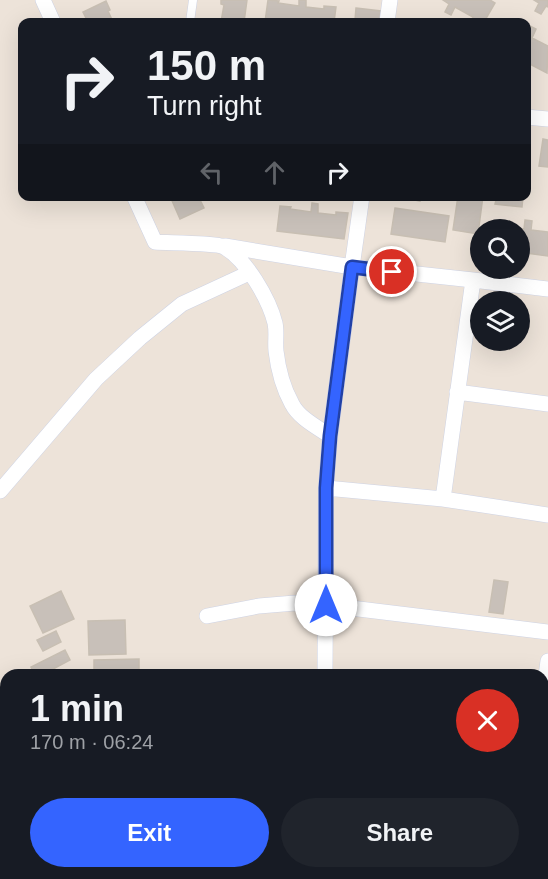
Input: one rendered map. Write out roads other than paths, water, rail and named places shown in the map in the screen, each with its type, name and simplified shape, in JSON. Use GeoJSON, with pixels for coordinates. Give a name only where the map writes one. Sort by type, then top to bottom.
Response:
{"type":"FeatureCollection","features":[{"type":"Feature","properties":{"kind":"street"},"geometry":{"type":"LineString","coordinates":[[43,0],[51,18]]}},
{"type":"Feature","properties":{"kind":"street"},"geometry":{"type":"LineString","coordinates":[[388,18],[390,0]]}},
{"type":"Feature","properties":{"kind":"street"},"geometry":{"type":"LineString","coordinates":[[531,117],[548,119]]}},
{"type":"Feature","properties":{"kind":"street"},"geometry":{"type":"LineString","coordinates":[[136,201],[155,243],[222,246],[352,267],[548,289]]}},
{"type":"Feature","properties":{"kind":"street"},"geometry":{"type":"LineString","coordinates":[[325,669],[326,488],[330,436],[361,201]]}},
{"type":"Feature","properties":{"kind":"street"},"geometry":{"type":"LineString","coordinates":[[222,246],[238,258],[268,303],[275,325],[276,351],[281,377],[292,406],[304,418],[330,436]]}},
{"type":"Feature","properties":{"kind":"street"},"geometry":{"type":"LineString","coordinates":[[0,491],[96,379],[140,338],[182,304],[249,273]]}},
{"type":"Feature","properties":{"kind":"street"},"geometry":{"type":"LineString","coordinates":[[443,499],[473,280]]}},
{"type":"Feature","properties":{"kind":"street"},"geometry":{"type":"LineString","coordinates":[[457,392],[548,404]]}},
{"type":"Feature","properties":{"kind":"street"},"geometry":{"type":"LineString","coordinates":[[326,488],[443,499],[548,515]]}},
{"type":"Feature","properties":{"kind":"street"},"geometry":{"type":"LineString","coordinates":[[207,616],[259,606],[295,603],[548,632]]}},
{"type":"Feature","properties":{"kind":"lane"},"geometry":{"type":"LineString","coordinates":[[191,18],[193,0]]}}]}
